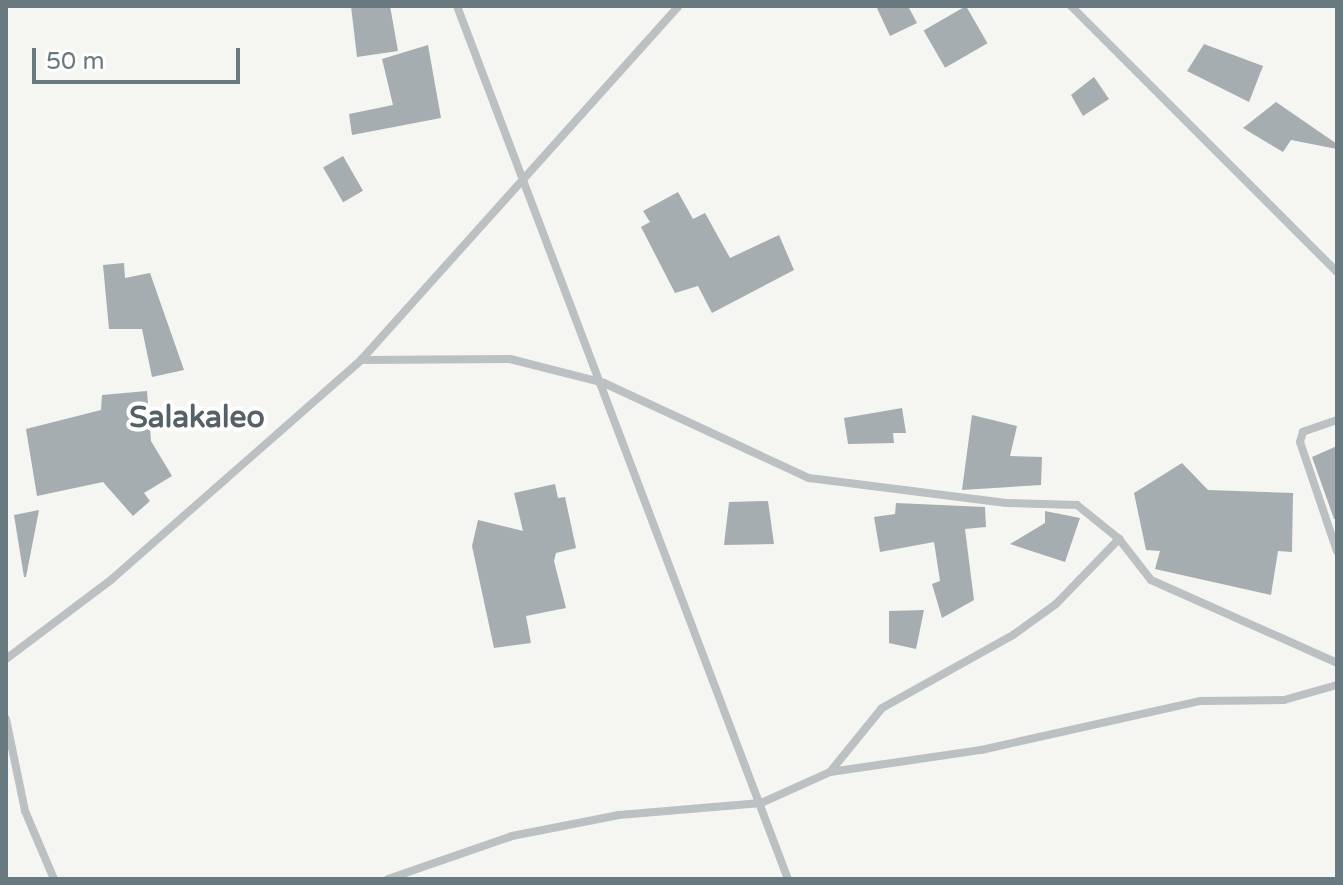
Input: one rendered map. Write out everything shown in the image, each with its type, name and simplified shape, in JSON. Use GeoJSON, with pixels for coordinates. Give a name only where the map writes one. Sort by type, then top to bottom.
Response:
{"type":"FeatureCollection","features":[{"type":"Feature","properties":{"kind":"street"},"geometry":{"type":"LineString","coordinates":[[457,6],[518,179],[604,383],[788,879]]}},
{"type":"Feature","properties":{"kind":"street"},"geometry":{"type":"LineString","coordinates":[[6,659],[112,579],[361,360],[518,179],[679,6]]}},
{"type":"Feature","properties":{"kind":"street"},"geometry":{"type":"LineString","coordinates":[[1071,6],[1337,272]]}},
{"type":"Feature","properties":{"kind":"street"},"geometry":{"type":"LineString","coordinates":[[361,360],[510,359],[604,383],[809,478],[1006,503],[1058,501],[1091,514],[1119,539],[1151,580],[1337,663]]}},
{"type":"Feature","properties":{"kind":"street"},"geometry":{"type":"LineString","coordinates":[[1337,420],[1303,432],[1300,442],[1337,551]]}},
{"type":"Feature","properties":{"kind":"street"},"geometry":{"type":"LineString","coordinates":[[830,772],[882,708],[1013,635],[1056,604],[1119,539]]}},
{"type":"Feature","properties":{"kind":"street"},"geometry":{"type":"LineString","coordinates":[[388,879],[527,833],[619,815],[761,803],[830,772],[981,750],[1201,701],[1284,700],[1337,685]]}},
{"type":"Feature","properties":{"kind":"street"},"geometry":{"type":"LineString","coordinates":[[6,719],[25,811],[54,879]]}},
{"type":"Feature","properties":{"kind":"building"},"geometry":{"type":"Polygon","coordinates":[[[351,6],[390,6],[398,51],[357,57],[351,6]]]}},
{"type":"Feature","properties":{"kind":"building"},"geometry":{"type":"Polygon","coordinates":[[[876,6],[908,6],[917,23],[890,36],[876,6]]]}},
{"type":"Feature","properties":{"kind":"building"},"geometry":{"type":"Polygon","coordinates":[[[966,6],[988,43],[945,68],[924,30],[966,6]]]}},
{"type":"Feature","properties":{"kind":"building"},"geometry":{"type":"Polygon","coordinates":[[[1204,44],[1263,66],[1249,102],[1187,71],[1204,44]]]}},
{"type":"Feature","properties":{"kind":"building"},"geometry":{"type":"Polygon","coordinates":[[[428,45],[441,118],[352,135],[349,114],[393,105],[382,59],[428,45]]]}},
{"type":"Feature","properties":{"kind":"building"},"geometry":{"type":"Polygon","coordinates":[[[1094,77],[1109,99],[1083,116],[1071,95],[1094,77]]]}},
{"type":"Feature","properties":{"kind":"building"},"geometry":{"type":"Polygon","coordinates":[[[1276,102],[1337,144],[1337,149],[1291,140],[1283,152],[1243,128],[1276,102]]]}},
{"type":"Feature","properties":{"kind":"building"},"geometry":{"type":"Polygon","coordinates":[[[343,156],[363,191],[343,202],[323,168],[343,156]]]}},
{"type":"Feature","properties":{"kind":"building"},"geometry":{"type":"Polygon","coordinates":[[[678,192],[693,219],[705,213],[730,258],[779,235],[794,270],[712,313],[698,286],[675,293],[641,227],[650,222],[643,211],[678,192]]]}},
{"type":"Feature","properties":{"kind":"building"},"geometry":{"type":"Polygon","coordinates":[[[124,263],[125,278],[150,273],[184,370],[152,377],[142,329],[109,329],[103,265],[124,263]]]}},
{"type":"Feature","properties":{"kind":"building"},"geometry":{"type":"Polygon","coordinates":[[[147,391],[151,441],[172,476],[144,493],[150,501],[133,516],[103,482],[37,496],[26,429],[101,410],[102,395],[147,391]]]}},
{"type":"Feature","properties":{"kind":"building"},"geometry":{"type":"Polygon","coordinates":[[[902,408],[906,433],[893,433],[894,443],[848,444],[844,418],[902,408]]]}},
{"type":"Feature","properties":{"kind":"building"},"geometry":{"type":"Polygon","coordinates":[[[972,415],[1017,426],[1010,456],[1042,457],[1041,485],[962,490],[972,415]]]}},
{"type":"Feature","properties":{"kind":"building"},"geometry":{"type":"Polygon","coordinates":[[[1337,446],[1337,519],[1334,519],[1312,457],[1337,446]]]}},
{"type":"Feature","properties":{"kind":"building"},"geometry":{"type":"Polygon","coordinates":[[[1182,463],[1208,490],[1293,493],[1292,552],[1278,551],[1271,595],[1155,569],[1160,551],[1146,550],[1134,493],[1182,463]]]}},
{"type":"Feature","properties":{"kind":"building"},"geometry":{"type":"Polygon","coordinates":[[[555,484],[558,498],[565,497],[576,548],[556,553],[554,561],[566,608],[526,616],[531,643],[494,648],[472,546],[478,520],[523,531],[514,493],[555,484]]]}},
{"type":"Feature","properties":{"kind":"building"},"geometry":{"type":"Polygon","coordinates":[[[768,501],[774,544],[724,545],[729,502],[768,501]]]}},
{"type":"Feature","properties":{"kind":"building"},"geometry":{"type":"Polygon","coordinates":[[[896,503],[985,507],[986,527],[965,529],[974,600],[942,618],[932,584],[940,581],[934,542],[880,552],[874,517],[895,514],[896,503]]]}},
{"type":"Feature","properties":{"kind":"building"},"geometry":{"type":"Polygon","coordinates":[[[39,510],[26,577],[24,577],[14,515],[39,510]]]}},
{"type":"Feature","properties":{"kind":"building"},"geometry":{"type":"Polygon","coordinates":[[[1045,511],[1080,518],[1065,562],[1010,544],[1045,523],[1045,511]]]}},
{"type":"Feature","properties":{"kind":"building"},"geometry":{"type":"Polygon","coordinates":[[[924,610],[916,649],[889,643],[889,611],[924,610]]]}},
{"type":"Feature","properties":{"kind":"district","name":"Salakaleo"},"geometry":{"type":"Point","coordinates":[197,418]}}]}
